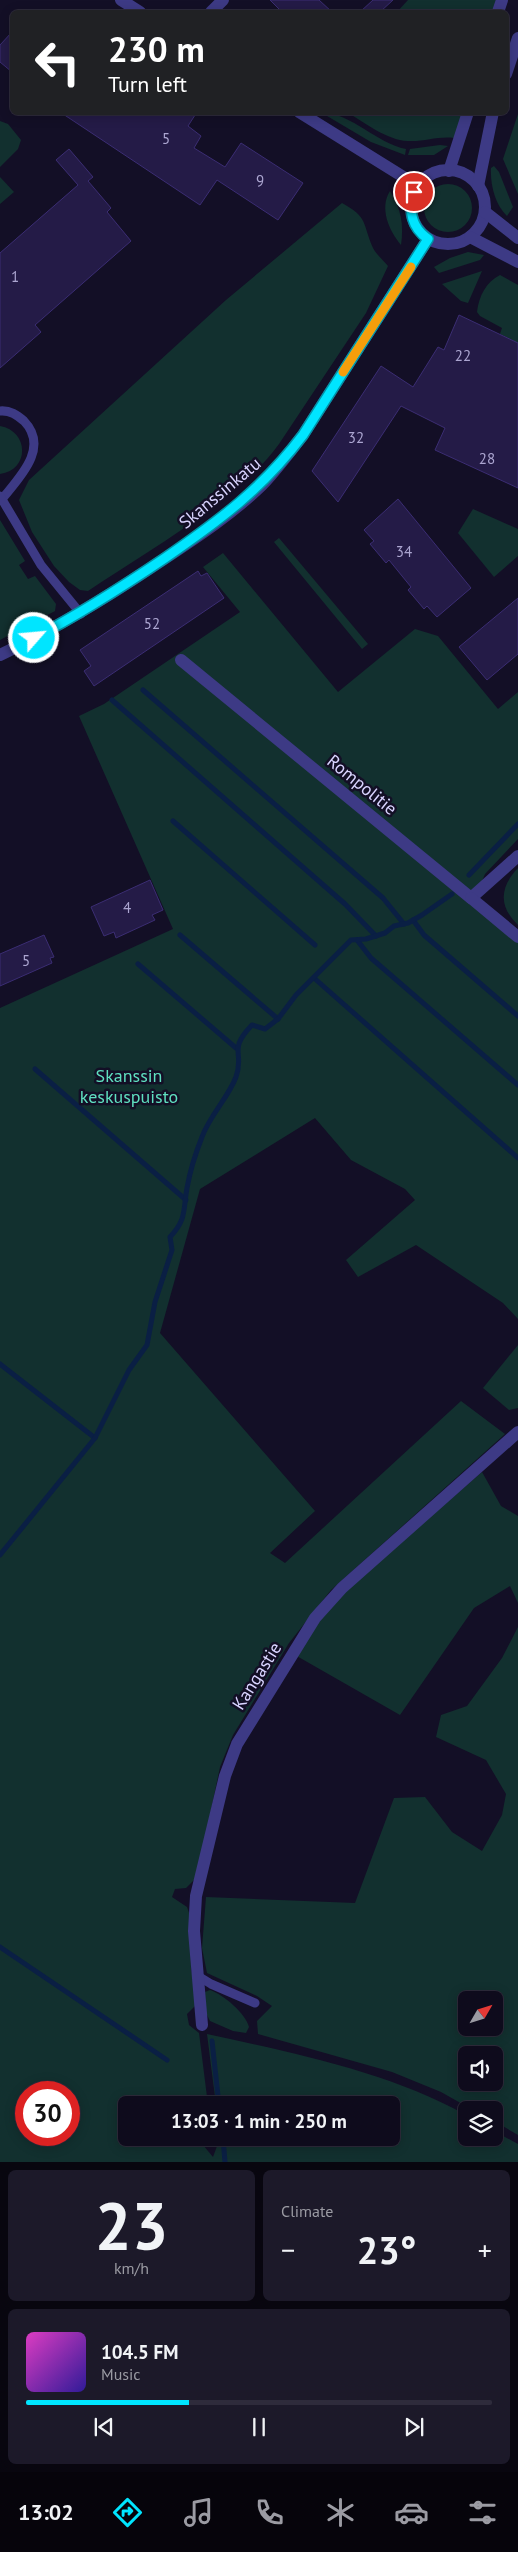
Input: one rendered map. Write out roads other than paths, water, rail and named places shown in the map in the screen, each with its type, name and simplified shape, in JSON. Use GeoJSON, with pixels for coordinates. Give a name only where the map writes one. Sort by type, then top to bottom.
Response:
{"type":"FeatureCollection","features":[{"type":"Feature","properties":{"kind":"street"},"geometry":{"type":"LineString","coordinates":[[121,0],[137,10]]}},
{"type":"Feature","properties":{"kind":"street"},"geometry":{"type":"LineString","coordinates":[[213,10],[223,0]]}},
{"type":"Feature","properties":{"kind":"street"},"geometry":{"type":"LineString","coordinates":[[509,65],[518,38]]}},
{"type":"Feature","properties":{"kind":"street"},"geometry":{"type":"LineString","coordinates":[[304,115],[418,186]]}},
{"type":"Feature","properties":{"kind":"street"},"geometry":{"type":"LineString","coordinates":[[449,170],[467,115]]}},
{"type":"Feature","properties":{"kind":"street"},"geometry":{"type":"LineString","coordinates":[[478,186],[492,115]]}},
{"type":"Feature","properties":{"kind":"street"},"geometry":{"type":"LineString","coordinates":[[449,170],[465,175],[478,186],[484,198],[484,212],[480,226],[470,237],[462,242],[446,244],[428,239],[418,230],[412,216],[412,200],[418,186],[432,174],[449,170]]}},
{"type":"Feature","properties":{"kind":"street"},"geometry":{"type":"LineString","coordinates":[[484,212],[518,238]]}},
{"type":"Feature","properties":{"kind":"street"},"geometry":{"type":"LineString","coordinates":[[470,237],[518,262]]}},
{"type":"Feature","properties":{"kind":"street","name":"Skanssinkatu"},"geometry":{"type":"LineString","coordinates":[[0,655],[80,614],[209,528],[261,485],[282,463],[303,435],[428,239]]}},
{"type":"Feature","properties":{"kind":"street","name":"Rompolitie"},"geometry":{"type":"LineString","coordinates":[[180,660],[471,898]]}},
{"type":"Feature","properties":{"kind":"street"},"geometry":{"type":"LineString","coordinates":[[518,856],[471,898],[518,937]]}},
{"type":"Feature","properties":{"kind":"street","name":"Kangastie"},"geometry":{"type":"LineString","coordinates":[[202,2025],[194,1931],[196,1896],[225,1776],[237,1744],[260,1702],[315,1618],[342,1588],[518,1432]]}},
{"type":"Feature","properties":{"kind":"lane"},"geometry":{"type":"LineString","coordinates":[[0,411],[14,413],[26,423],[33,437],[34,449],[23,473],[1,497],[41,565],[80,614]]}},
{"type":"Feature","properties":{"kind":"lane"},"geometry":{"type":"LineString","coordinates":[[198,1976],[211,1984],[255,2003]]}},
{"type":"Feature","properties":{"kind":"waterway"},"geometry":{"type":"LineString","coordinates":[[143,690],[383,898],[404,924]]}},
{"type":"Feature","properties":{"kind":"waterway"},"geometry":{"type":"LineString","coordinates":[[112,700],[345,904],[376,936]]}},
{"type":"Feature","properties":{"kind":"waterway"},"geometry":{"type":"LineString","coordinates":[[173,821],[315,945]]}},
{"type":"Feature","properties":{"kind":"waterway"},"geometry":{"type":"LineString","coordinates":[[469,875],[518,824]]}},
{"type":"Feature","properties":{"kind":"waterway"},"geometry":{"type":"LineString","coordinates":[[0,1555],[95,1438],[129,1370],[147,1345],[155,1302],[172,1250],[170,1237],[182,1219],[195,1155],[205,1129],[236,1077],[240,1041],[252,1025],[265,1029],[278,1019],[296,995],[351,940],[366,939],[385,933],[394,926],[408,923],[452,894]]}},
{"type":"Feature","properties":{"kind":"waterway"},"geometry":{"type":"LineString","coordinates":[[413,920],[424,935],[518,1016]]}},
{"type":"Feature","properties":{"kind":"waterway"},"geometry":{"type":"LineString","coordinates":[[180,935],[278,1019]]}},
{"type":"Feature","properties":{"kind":"waterway"},"geometry":{"type":"LineString","coordinates":[[357,940],[371,958],[518,1085]]}},
{"type":"Feature","properties":{"kind":"waterway"},"geometry":{"type":"LineString","coordinates":[[138,964],[236,1048]]}},
{"type":"Feature","properties":{"kind":"waterway"},"geometry":{"type":"LineString","coordinates":[[314,978],[518,1158]]}},
{"type":"Feature","properties":{"kind":"waterway"},"geometry":{"type":"LineString","coordinates":[[35,1069],[186,1200]]}},
{"type":"Feature","properties":{"kind":"waterway"},"geometry":{"type":"LineString","coordinates":[[0,1364],[95,1438]]}},
{"type":"Feature","properties":{"kind":"waterway"},"geometry":{"type":"LineString","coordinates":[[0,1947],[167,2060]]}},
{"type":"Feature","properties":{"kind":"waterway"},"geometry":{"type":"LineString","coordinates":[[212,2041],[218,2096]]}},
{"type":"Feature","properties":{"kind":"waterway"},"geometry":{"type":"LineString","coordinates":[[224,2146],[225,2162]]}},
{"type":"Feature","properties":{"kind":"park label","name":"Skanssin keskuspuisto"},"geometry":{"type":"Point","coordinates":[129,1086]}}]}
